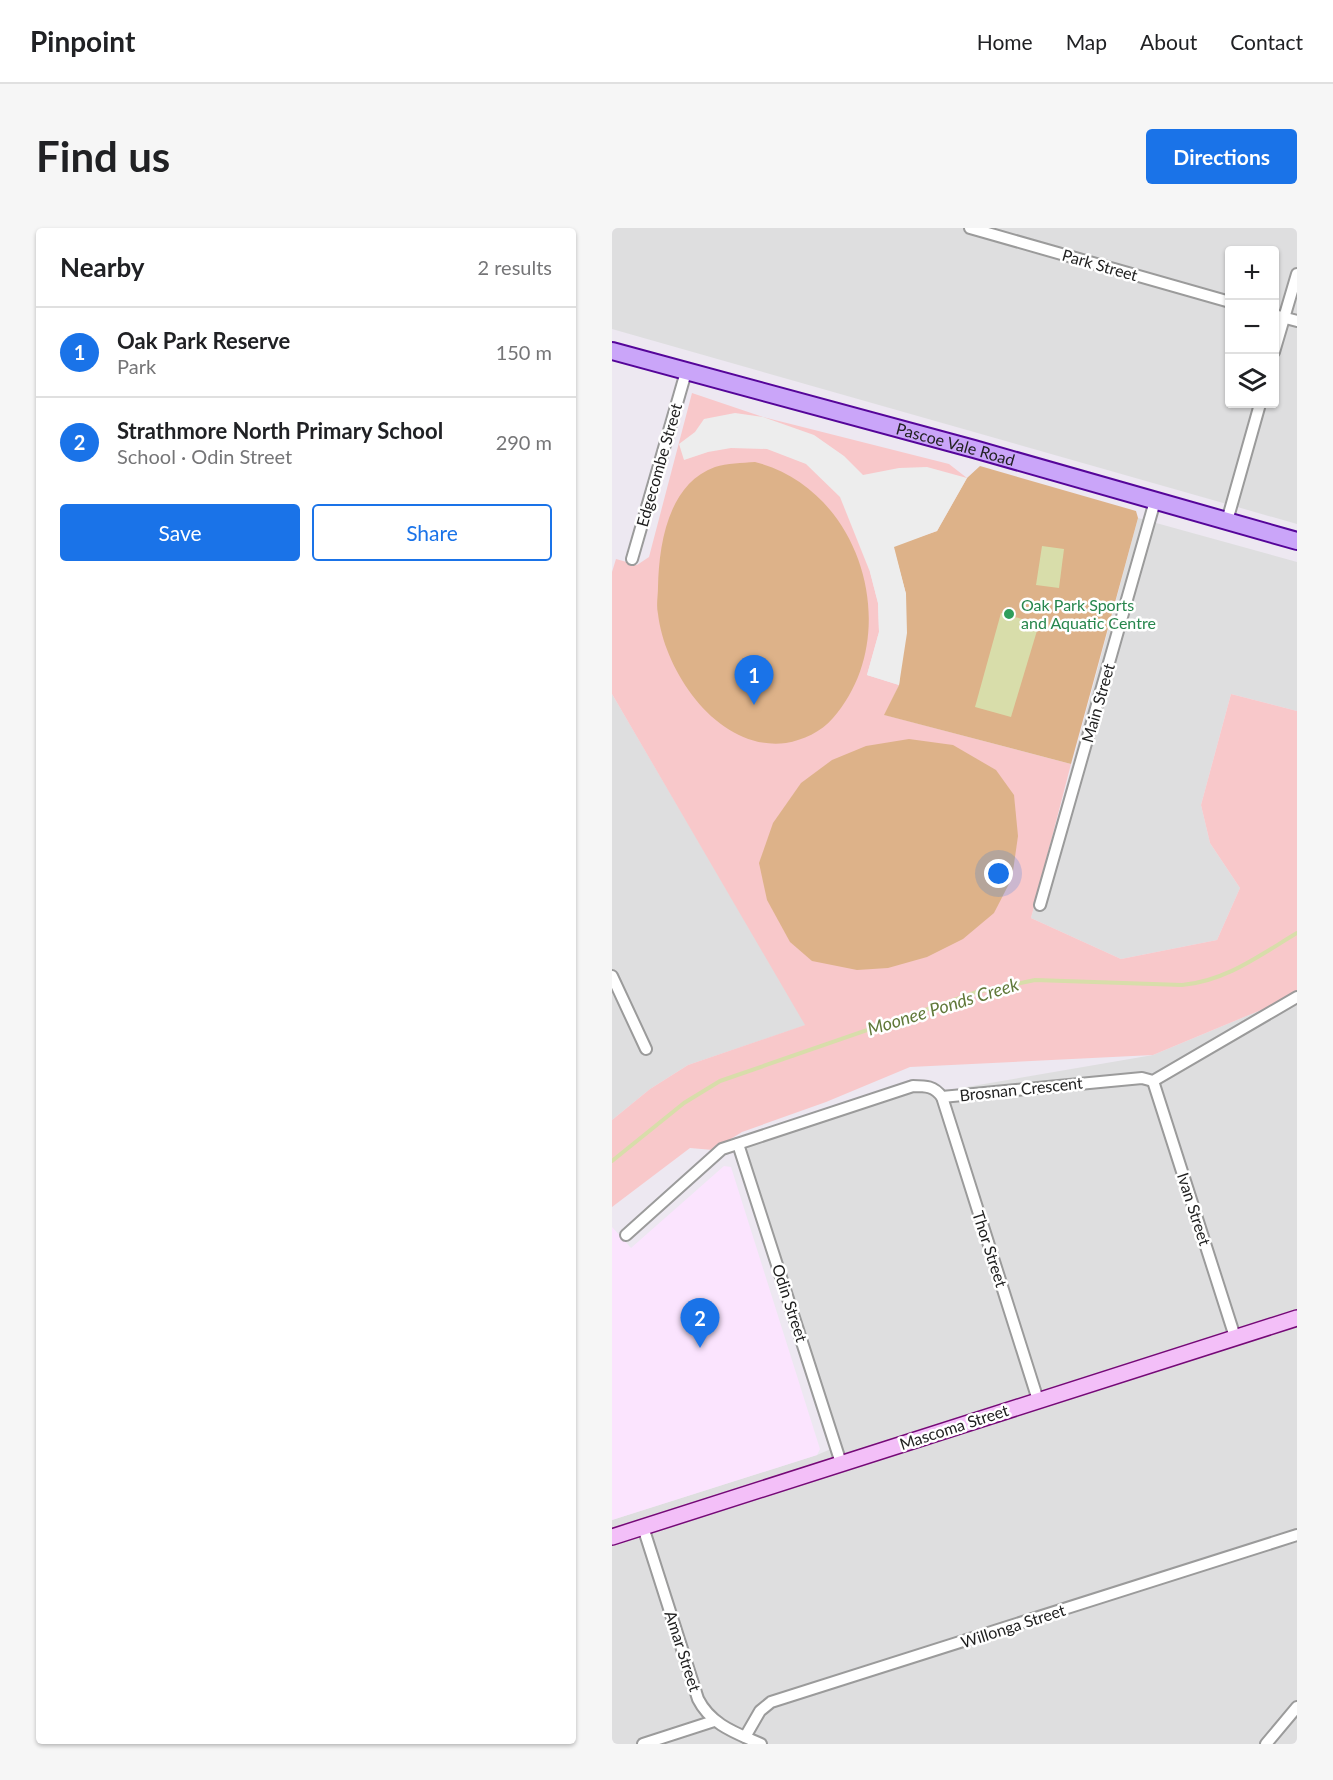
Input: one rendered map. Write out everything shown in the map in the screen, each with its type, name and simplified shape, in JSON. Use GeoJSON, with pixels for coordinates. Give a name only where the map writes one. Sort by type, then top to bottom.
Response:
{"type":"FeatureCollection","features":[{"type":"Feature","properties":{"kind":"main road","name":"Pascoe Vale Road"},"geometry":{"type":"LineString","coordinates":[[612,351],[974,449],[1297,541]]}},
{"type":"Feature","properties":{"kind":"main road","name":"Mascoma Street"},"geometry":{"type":"LineString","coordinates":[[612,1537],[1297,1318]]}},
{"type":"Feature","properties":{"kind":"street","name":"Park Street"},"geometry":{"type":"LineString","coordinates":[[970,228],[1225,301]]}},
{"type":"Feature","properties":{"kind":"street"},"geometry":{"type":"LineString","coordinates":[[1297,274],[1279,316],[1297,321]]}},
{"type":"Feature","properties":{"kind":"street","name":"Edgecombe Street"},"geometry":{"type":"LineString","coordinates":[[632,559],[687,372]]}},
{"type":"Feature","properties":{"kind":"street"},"geometry":{"type":"LineString","coordinates":[[1227,521],[1259,408]]}},
{"type":"Feature","properties":{"kind":"street","name":"Main Street"},"geometry":{"type":"LineString","coordinates":[[1040,905],[1155,501]]}},
{"type":"Feature","properties":{"kind":"street"},"geometry":{"type":"LineString","coordinates":[[612,976],[646,1048]]}},
{"type":"Feature","properties":{"kind":"street"},"geometry":{"type":"LineString","coordinates":[[1153,1080],[1297,997]]}},
{"type":"Feature","properties":{"kind":"street","name":"Brosnan Crescent"},"geometry":{"type":"LineString","coordinates":[[626,1235],[722,1149],[913,1086],[930,1086],[942,1097],[1142,1078],[1153,1080]]}},
{"type":"Feature","properties":{"kind":"street","name":"Ivan Street"},"geometry":{"type":"LineString","coordinates":[[1153,1080],[1235,1337]]}},
{"type":"Feature","properties":{"kind":"street","name":"Thor Street"},"geometry":{"type":"LineString","coordinates":[[942,1097],[1038,1400]]}},
{"type":"Feature","properties":{"kind":"street","name":"Odin Street"},"geometry":{"type":"LineString","coordinates":[[738,1144],[841,1463]]}},
{"type":"Feature","properties":{"kind":"street","name":"Amar Street"},"geometry":{"type":"LineString","coordinates":[[643,1527],[698,1699],[704,1710],[714,1720],[727,1729],[761,1744]]}},
{"type":"Feature","properties":{"kind":"street","name":"Willonga Street"},"geometry":{"type":"LineString","coordinates":[[745,1737],[760,1711],[771,1702],[1297,1535]]}},
{"type":"Feature","properties":{"kind":"street"},"geometry":{"type":"LineString","coordinates":[[1266,1744],[1297,1707]]}},
{"type":"Feature","properties":{"kind":"street"},"geometry":{"type":"LineString","coordinates":[[643,1744],[714,1720]]}},
{"type":"Feature","properties":{"kind":"shaded area"},"geometry":{"type":"Polygon","coordinates":[[[612,228],[1297,228],[1297,524],[612,329],[612,228]]]}},
{"type":"Feature","properties":{"kind":"shaded area"},"geometry":{"type":"Polygon","coordinates":[[[692,393],[763,417],[949,464],[967,478],[937,531],[870,572],[878,603],[879,632],[867,675],[899,685],[885,715],[1071,764],[1031,918],[1121,959],[1217,940],[1240,888],[1210,843],[1201,805],[1231,694],[1297,711],[1297,995],[1153,1055],[910,1067],[826,1102],[742,1132],[713,1150],[690,1148],[612,1207],[612,1120],[650,1089],[688,1065],[805,1025],[612,694],[612,572],[616,559],[637,565],[649,557],[692,393]]]}},
{"type":"Feature","properties":{"kind":"shaded area"},"geometry":{"type":"Polygon","coordinates":[[[735,413],[763,417],[814,435],[844,456],[863,475],[899,468],[927,467],[967,478],[937,531],[894,547],[906,594],[907,633],[899,685],[867,675],[879,632],[878,603],[870,572],[840,497],[806,464],[767,449],[731,448],[708,452],[684,460],[679,444],[695,432],[704,419],[735,413]]]}},
{"type":"Feature","properties":{"kind":"shaded area"},"geometry":{"type":"Polygon","coordinates":[[[755,462],[792,477],[823,502],[846,533],[862,569],[868,608],[866,647],[855,685],[828,723],[811,735],[786,743],[762,742],[739,735],[718,722],[700,704],[684,683],[672,660],[663,637],[657,611],[664,535],[669,517],[686,487],[699,475],[715,467],[755,462]]]}},
{"type":"Feature","properties":{"kind":"shaded area","name":"Oak Park Sports and Aquatic Centre"},"geometry":{"type":"Polygon","coordinates":[[[980,466],[1136,511],[1138,518],[1071,764],[884,715],[899,685],[906,594],[893,546],[937,531],[967,478],[980,466]]]}},
{"type":"Feature","properties":{"kind":"shaded area"},"geometry":{"type":"Polygon","coordinates":[[[1138,518],[1297,562],[1297,711],[1231,694],[1201,805],[1210,843],[1240,888],[1217,940],[1121,959],[1031,918],[1138,518]]]}},
{"type":"Feature","properties":{"kind":"shaded area"},"geometry":{"type":"Polygon","coordinates":[[[1042,546],[1064,549],[1059,588],[1036,585],[1042,546]]]}},
{"type":"Feature","properties":{"kind":"shaded area"},"geometry":{"type":"Polygon","coordinates":[[[1001,613],[1039,624],[1011,717],[975,707],[1001,613]]]}},
{"type":"Feature","properties":{"kind":"shaded area"},"geometry":{"type":"Polygon","coordinates":[[[612,694],[806,1025],[688,1065],[650,1089],[612,1120],[612,694]]]}},
{"type":"Feature","properties":{"kind":"shaded area"},"geometry":{"type":"Polygon","coordinates":[[[909,739],[953,745],[996,770],[1014,795],[1018,836],[1012,878],[994,913],[963,939],[927,957],[888,968],[857,970],[812,961],[790,942],[767,900],[759,863],[773,823],[801,783],[832,760],[866,746],[909,739]]]}},
{"type":"Feature","properties":{"kind":"shaded area"},"geometry":{"type":"Polygon","coordinates":[[[1297,995],[1297,1744],[612,1744],[612,1520],[817,1455],[840,1445],[746,1148],[913,1084],[949,1090],[1153,1055],[1297,995]]]}},
{"type":"Feature","properties":{"kind":"shaded area"},"geometry":{"type":"Polygon","coordinates":[[[724,1166],[731,1167],[820,1449],[817,1455],[612,1520],[612,1227],[631,1248],[724,1166]]]}},
{"type":"Feature","properties":{"kind":"waterway","name":"Moonee Ponds Creek"},"geometry":{"type":"LineString","coordinates":[[612,1161],[684,1103],[720,1081],[977,992],[1035,980],[1182,985],[1198,983],[1242,966],[1297,933]]}},
{"type":"Feature","properties":{"kind":"place","name":"Oak Park Sports and Aquatic Centre"},"geometry":{"type":"Point","coordinates":[1009,614]}},
{"type":"Feature","properties":{"kind":"place","name":"Oak Park Reserve"},"geometry":{"type":"Point","coordinates":[754,705]}},
{"type":"Feature","properties":{"kind":"place","name":"Strathmore North Primary School"},"geometry":{"type":"Point","coordinates":[700,1348]}}]}
